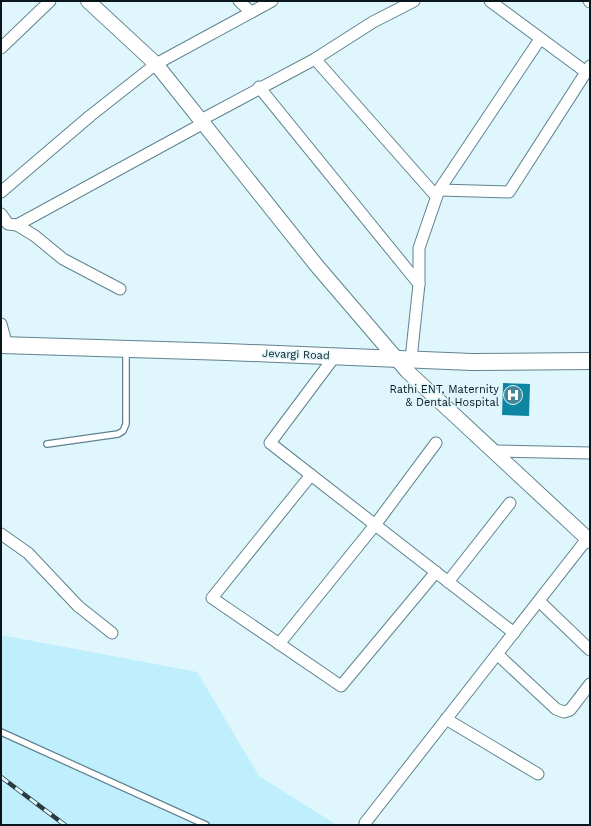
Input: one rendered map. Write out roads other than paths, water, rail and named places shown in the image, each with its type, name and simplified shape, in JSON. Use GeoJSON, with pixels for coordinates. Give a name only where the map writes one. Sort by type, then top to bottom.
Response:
{"type":"FeatureCollection","features":[{"type":"Feature","properties":{"kind":"main road","name":"Jevargi Road"},"geometry":{"type":"LineString","coordinates":[[4,346],[404,358],[472,362],[590,361]]}},
{"type":"Feature","properties":{"kind":"street"},"geometry":{"type":"LineString","coordinates":[[1,48],[50,1]]}},
{"type":"Feature","properties":{"kind":"street"},"geometry":{"type":"LineString","coordinates":[[88,1],[156,64],[317,266],[404,358]]}},
{"type":"Feature","properties":{"kind":"street"},"geometry":{"type":"LineString","coordinates":[[239,1],[251,12]]}},
{"type":"Feature","properties":{"kind":"street"},"geometry":{"type":"LineString","coordinates":[[1,192],[90,116],[156,64],[272,1]]}},
{"type":"Feature","properties":{"kind":"street"},"geometry":{"type":"LineString","coordinates":[[17,225],[201,122],[260,87],[315,59],[373,22],[414,1]]}},
{"type":"Feature","properties":{"kind":"street"},"geometry":{"type":"LineString","coordinates":[[315,59],[438,193],[509,192],[588,69],[540,39],[490,1]]}},
{"type":"Feature","properties":{"kind":"street"},"geometry":{"type":"LineString","coordinates":[[365,823],[539,600],[589,540],[407,371],[404,358],[419,284],[419,248],[438,193],[540,39]]}},
{"type":"Feature","properties":{"kind":"street"},"geometry":{"type":"LineString","coordinates":[[260,87],[419,284]]}},
{"type":"Feature","properties":{"kind":"street"},"geometry":{"type":"LineString","coordinates":[[1,214],[8,224],[17,225],[35,236],[62,259],[120,289]]}},
{"type":"Feature","properties":{"kind":"street"},"geometry":{"type":"LineString","coordinates":[[1,324],[4,346]]}},
{"type":"Feature","properties":{"kind":"street"},"geometry":{"type":"LineString","coordinates":[[335,356],[270,443],[514,633]]}},
{"type":"Feature","properties":{"kind":"street"},"geometry":{"type":"LineString","coordinates":[[279,644],[375,525],[436,443]]}},
{"type":"Feature","properties":{"kind":"street"},"geometry":{"type":"LineString","coordinates":[[492,451],[590,454]]}},
{"type":"Feature","properties":{"kind":"street"},"geometry":{"type":"LineString","coordinates":[[310,475],[212,598],[341,686],[436,572]]}},
{"type":"Feature","properties":{"kind":"street"},"geometry":{"type":"LineString","coordinates":[[448,582],[510,503]]}},
{"type":"Feature","properties":{"kind":"street"},"geometry":{"type":"LineString","coordinates":[[1,534],[28,553],[78,606],[112,633]]}},
{"type":"Feature","properties":{"kind":"street"},"geometry":{"type":"LineString","coordinates":[[539,600],[590,650]]}},
{"type":"Feature","properties":{"kind":"street"},"geometry":{"type":"LineString","coordinates":[[497,654],[556,709],[564,712],[570,710],[590,684]]}},
{"type":"Feature","properties":{"kind":"street"},"geometry":{"type":"LineString","coordinates":[[446,719],[538,774]]}},
{"type":"Feature","properties":{"kind":"lane"},"geometry":{"type":"LineString","coordinates":[[47,444],[118,434],[123,430],[126,424],[126,349]]}},
{"type":"Feature","properties":{"kind":"lane"},"geometry":{"type":"LineString","coordinates":[[1,732],[206,825]]}},
{"type":"Feature","properties":{"kind":"railway"},"geometry":{"type":"LineString","coordinates":[[1,777],[65,825]]}},
{"type":"Feature","properties":{"kind":"place","name":"Rathi ENT, Maternity & Dental Hospital"},"geometry":{"type":"Point","coordinates":[513,395]}}]}
